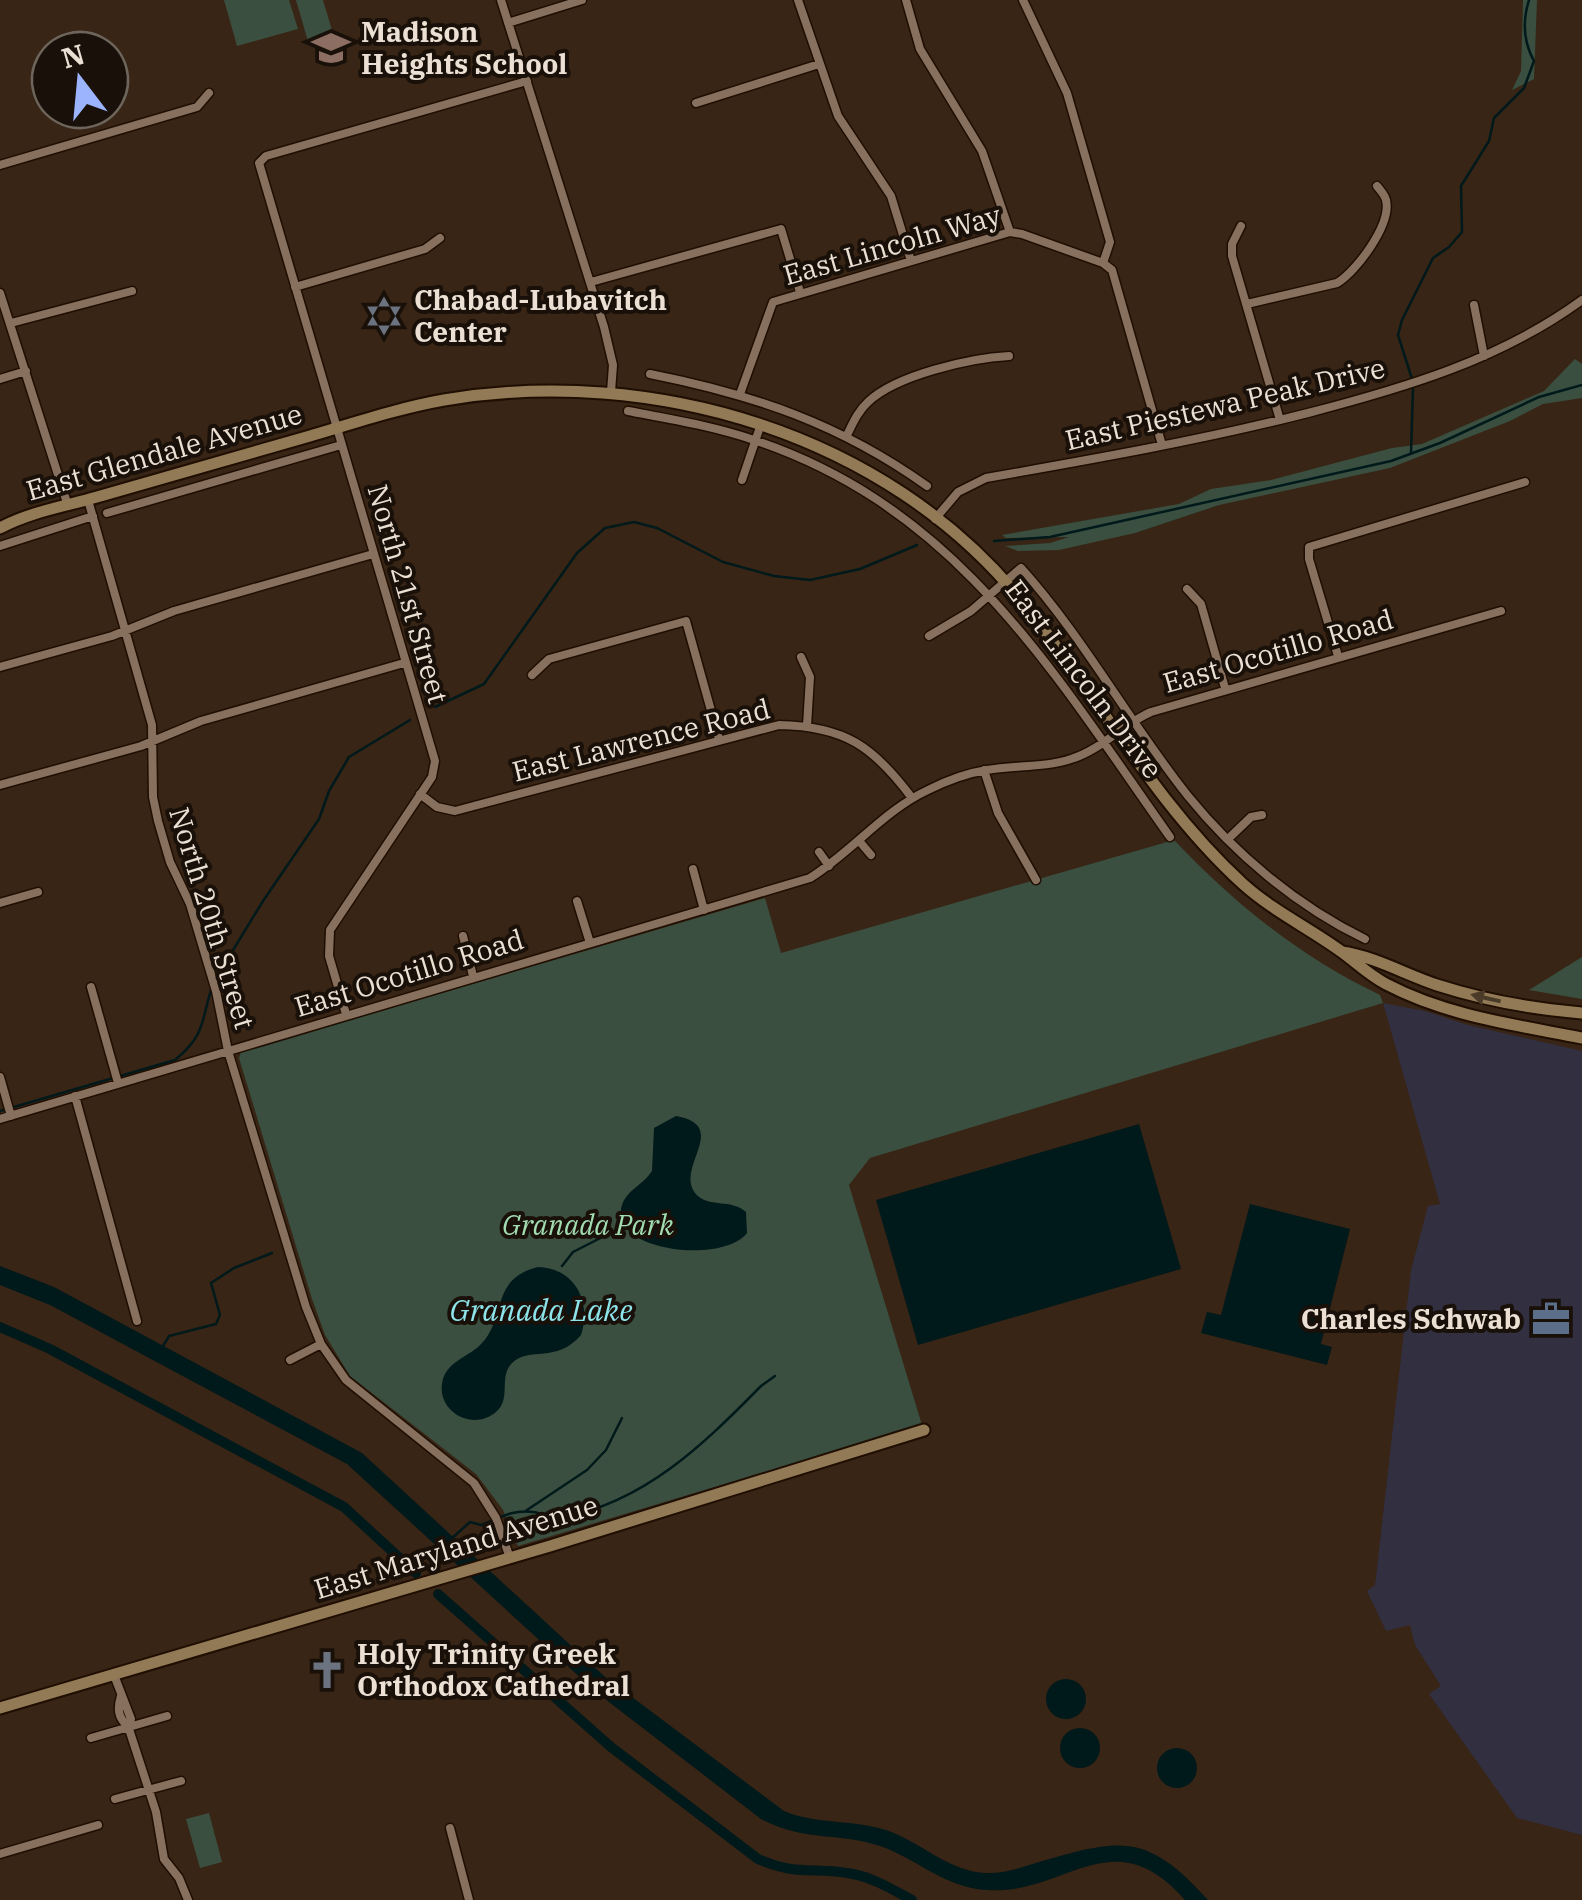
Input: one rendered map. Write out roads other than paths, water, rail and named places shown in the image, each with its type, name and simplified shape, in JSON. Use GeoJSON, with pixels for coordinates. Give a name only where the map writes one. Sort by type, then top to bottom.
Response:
{"type":"FeatureCollection","features":[{"type":"Feature","properties":{"kind":"main road","name":"East Lincoln Drive"},"geometry":{"type":"LineString","coordinates":[[336,428],[415,406],[478,396],[559,390],[611,392],[697,406],[761,424],[836,456],[935,518],[1004,581],[1051,639],[1179,818],[1263,902],[1390,986],[1471,1016],[1582,1038]]}},
{"type":"Feature","properties":{"kind":"main road","name":"East Glendale Avenue"},"geometry":{"type":"LineString","coordinates":[[2,525],[336,428]]}},
{"type":"Feature","properties":{"kind":"main road","name":"East Lincoln Drive"},"geometry":{"type":"LineString","coordinates":[[1342,952],[1368,956],[1468,994],[1582,1013]]}},
{"type":"Feature","properties":{"kind":"main road","name":"East Maryland Avenue"},"geometry":{"type":"LineString","coordinates":[[0,1708],[485,1566],[924,1430]]}},
{"type":"Feature","properties":{"kind":"street"},"geometry":{"type":"LineString","coordinates":[[501,0],[591,282],[613,365],[611,392]]}},
{"type":"Feature","properties":{"kind":"street"},"geometry":{"type":"LineString","coordinates":[[508,23],[582,0]]}},
{"type":"Feature","properties":{"kind":"street"},"geometry":{"type":"LineString","coordinates":[[798,0],[838,116],[890,196],[911,261]]}},
{"type":"Feature","properties":{"kind":"street"},"geometry":{"type":"LineString","coordinates":[[906,0],[920,50],[982,152],[1010,232]]}},
{"type":"Feature","properties":{"kind":"street"},"geometry":{"type":"LineString","coordinates":[[1023,0],[1067,92],[1110,242],[1103,263]]}},
{"type":"Feature","properties":{"kind":"street"},"geometry":{"type":"LineString","coordinates":[[696,102],[820,64]]}},
{"type":"Feature","properties":{"kind":"street","name":"North 21st Street"},"geometry":{"type":"LineString","coordinates":[[346,1014],[329,956],[330,930],[432,777],[435,762],[260,163],[266,156],[526,80]]}},
{"type":"Feature","properties":{"kind":"street"},"geometry":{"type":"LineString","coordinates":[[0,165],[197,107],[209,93]]}},
{"type":"Feature","properties":{"kind":"street"},"geometry":{"type":"LineString","coordinates":[[1247,304],[1337,284],[1349,276],[1360,264],[1385,217],[1386,200],[1377,186]]}},
{"type":"Feature","properties":{"kind":"street"},"geometry":{"type":"LineString","coordinates":[[1241,226],[1232,244],[1232,256],[1280,420]]}},
{"type":"Feature","properties":{"kind":"street"},"geometry":{"type":"LineString","coordinates":[[591,282],[781,229],[800,292]]}},
{"type":"Feature","properties":{"kind":"street","name":"East Lincoln Way"},"geometry":{"type":"LineString","coordinates":[[740,394],[773,302],[1010,232],[1103,263],[1112,270],[1162,445]]}},
{"type":"Feature","properties":{"kind":"street"},"geometry":{"type":"LineString","coordinates":[[295,287],[425,249],[440,238]]}},
{"type":"Feature","properties":{"kind":"street"},"geometry":{"type":"LineString","coordinates":[[11,323],[132,291]]}},
{"type":"Feature","properties":{"kind":"street"},"geometry":{"type":"LineString","coordinates":[[0,293],[68,506]]}},
{"type":"Feature","properties":{"kind":"street","name":"East Piestewa Peak Drive"},"geometry":{"type":"LineString","coordinates":[[935,518],[958,492],[974,482],[1280,420],[1391,391],[1484,356],[1550,322],[1582,300]]}},
{"type":"Feature","properties":{"kind":"street"},"geometry":{"type":"LineString","coordinates":[[1474,305],[1484,356]]}},
{"type":"Feature","properties":{"kind":"street"},"geometry":{"type":"LineString","coordinates":[[847,435],[868,402],[895,384],[989,357],[1009,356]]}},
{"type":"Feature","properties":{"kind":"street"},"geometry":{"type":"LineString","coordinates":[[0,379],[26,371]]}},
{"type":"Feature","properties":{"kind":"street"},"geometry":{"type":"LineString","coordinates":[[650,374],[740,394],[847,435],[927,486]]}},
{"type":"Feature","properties":{"kind":"street","name":"East Lincoln Drive"},"geometry":{"type":"LineString","coordinates":[[628,411],[756,441],[844,479],[896,512],[991,595],[1046,662],[1170,837]]}},
{"type":"Feature","properties":{"kind":"street"},"geometry":{"type":"LineString","coordinates":[[742,480],[761,424]]}},
{"type":"Feature","properties":{"kind":"street"},"geometry":{"type":"LineString","coordinates":[[108,513],[341,445]]}},
{"type":"Feature","properties":{"kind":"street"},"geometry":{"type":"LineString","coordinates":[[1338,656],[1309,547],[1525,482]]}},
{"type":"Feature","properties":{"kind":"street","name":"North 20th Street"},"geometry":{"type":"LineString","coordinates":[[88,500],[154,740],[153,797],[158,822],[170,862],[190,904],[216,991],[228,1052],[306,1307],[321,1344],[346,1380],[474,1483],[496,1518],[510,1558]]}},
{"type":"Feature","properties":{"kind":"street"},"geometry":{"type":"LineString","coordinates":[[0,546],[93,516]]}},
{"type":"Feature","properties":{"kind":"street"},"geometry":{"type":"LineString","coordinates":[[0,667],[124,632],[174,611],[373,554]]}},
{"type":"Feature","properties":{"kind":"street","name":"East Lincoln Drive"},"geometry":{"type":"LineString","coordinates":[[1004,581],[1021,568],[1187,794],[1228,839],[1291,894],[1364,939]]}},
{"type":"Feature","properties":{"kind":"street"},"geometry":{"type":"LineString","coordinates":[[929,636],[991,595],[1004,581]]}},
{"type":"Feature","properties":{"kind":"street"},"geometry":{"type":"LineString","coordinates":[[1186,589],[1201,604],[1225,688]]}},
{"type":"Feature","properties":{"kind":"street","name":"East Ocotillo Road"},"geometry":{"type":"LineString","coordinates":[[0,1119],[810,878],[912,798],[957,778],[984,770],[1065,761],[1081,756],[1133,720],[1225,688],[1501,611]]}},
{"type":"Feature","properties":{"kind":"street"},"geometry":{"type":"LineString","coordinates":[[532,675],[550,660],[686,621],[720,739]]}},
{"type":"Feature","properties":{"kind":"street"},"geometry":{"type":"LineString","coordinates":[[634,624],[637,635]]}},
{"type":"Feature","properties":{"kind":"street"},"geometry":{"type":"LineString","coordinates":[[800,657],[810,677],[807,726]]}},
{"type":"Feature","properties":{"kind":"street"},"geometry":{"type":"LineString","coordinates":[[0,785],[154,740],[201,721],[404,663]]}},
{"type":"Feature","properties":{"kind":"street","name":"East Lawrence Road"},"geometry":{"type":"LineString","coordinates":[[420,794],[437,807],[455,811],[762,728],[807,726],[837,733],[864,746],[886,764],[912,798]]}},
{"type":"Feature","properties":{"kind":"street"},"geometry":{"type":"LineString","coordinates":[[984,770],[998,813],[1036,880]]}},
{"type":"Feature","properties":{"kind":"street"},"geometry":{"type":"LineString","coordinates":[[1228,839],[1252,817],[1262,815]]}},
{"type":"Feature","properties":{"kind":"street"},"geometry":{"type":"LineString","coordinates":[[860,842],[872,856]]}},
{"type":"Feature","properties":{"kind":"street"},"geometry":{"type":"LineString","coordinates":[[819,852],[829,866]]}},
{"type":"Feature","properties":{"kind":"street"},"geometry":{"type":"LineString","coordinates":[[693,869],[704,910]]}},
{"type":"Feature","properties":{"kind":"street"},"geometry":{"type":"LineString","coordinates":[[0,903],[38,892]]}},
{"type":"Feature","properties":{"kind":"street"},"geometry":{"type":"LineString","coordinates":[[577,901],[590,942]]}},
{"type":"Feature","properties":{"kind":"street"},"geometry":{"type":"LineString","coordinates":[[1342,952],[1350,932]]}},
{"type":"Feature","properties":{"kind":"street"},"geometry":{"type":"LineString","coordinates":[[462,936],[473,976]]}},
{"type":"Feature","properties":{"kind":"street"},"geometry":{"type":"LineString","coordinates":[[91,987],[118,1083]]}},
{"type":"Feature","properties":{"kind":"street"},"geometry":{"type":"LineString","coordinates":[[0,1076],[12,1116]]}},
{"type":"Feature","properties":{"kind":"street"},"geometry":{"type":"LineString","coordinates":[[75,1096],[137,1321]]}},
{"type":"Feature","properties":{"kind":"street"},"geometry":{"type":"LineString","coordinates":[[290,1360],[321,1344]]}},
{"type":"Feature","properties":{"kind":"street"},"geometry":{"type":"LineString","coordinates":[[114,1675],[131,1719],[128,1726],[149,1789],[164,1859],[179,1878],[188,1900]]}},
{"type":"Feature","properties":{"kind":"street"},"geometry":{"type":"LineString","coordinates":[[91,1738],[167,1716]]}},
{"type":"Feature","properties":{"kind":"street"},"geometry":{"type":"LineString","coordinates":[[116,1799],[181,1780]]}},
{"type":"Feature","properties":{"kind":"street"},"geometry":{"type":"LineString","coordinates":[[0,1854],[98,1825]]}},
{"type":"Feature","properties":{"kind":"street"},"geometry":{"type":"LineString","coordinates":[[450,1828],[469,1900]]}},
{"type":"Feature","properties":{"kind":"water","name":"Granada Lake"},"geometry":{"type":"Polygon","coordinates":[[[676,1116],[692,1121],[699,1129],[701,1138],[691,1171],[695,1193],[706,1201],[734,1205],[746,1212],[747,1233],[734,1243],[715,1249],[670,1248],[648,1243],[622,1221],[624,1200],[652,1171],[654,1128],[676,1116]]]}},
{"type":"Feature","properties":{"kind":"water"},"geometry":{"type":"Polygon","coordinates":[[[1139,1124],[1181,1269],[918,1345],[876,1200],[1139,1124]]]}},
{"type":"Feature","properties":{"kind":"water"},"geometry":{"type":"Polygon","coordinates":[[[1250,1204],[1350,1229],[1321,1344],[1332,1347],[1327,1365],[1201,1333],[1207,1312],[1221,1315],[1250,1204]]]}},
{"type":"Feature","properties":{"kind":"water"},"geometry":{"type":"Polygon","coordinates":[[[0,1266],[54,1287],[362,1453],[604,1676],[784,1811],[889,1831],[961,1868],[986,1873],[1013,1870],[1091,1848],[1131,1846],[1167,1862],[1208,1900],[1185,1900],[1159,1876],[1134,1864],[1111,1862],[1015,1889],[971,1888],[880,1846],[792,1831],[761,1819],[596,1692],[347,1464],[50,1305],[0,1285],[0,1266]]]}},
{"type":"Feature","properties":{"kind":"water","name":"Granada Lake"},"geometry":{"type":"Polygon","coordinates":[[[538,1267],[562,1273],[578,1289],[584,1311],[581,1335],[562,1349],[512,1363],[506,1375],[503,1401],[496,1412],[476,1420],[457,1415],[444,1400],[446,1373],[490,1332],[501,1299],[513,1280],[538,1267]]]}},
{"type":"Feature","properties":{"kind":"water"},"geometry":{"type":"Polygon","coordinates":[[[1066,1679],[1080,1685],[1086,1699],[1080,1713],[1066,1719],[1052,1713],[1046,1699],[1052,1685],[1066,1679]]]}},
{"type":"Feature","properties":{"kind":"water"},"geometry":{"type":"Polygon","coordinates":[[[1080,1728],[1094,1734],[1100,1748],[1094,1762],[1080,1768],[1066,1762],[1060,1748],[1066,1734],[1080,1728]]]}},
{"type":"Feature","properties":{"kind":"water"},"geometry":{"type":"Polygon","coordinates":[[[1177,1748],[1191,1754],[1197,1768],[1191,1782],[1177,1788],[1163,1782],[1157,1768],[1163,1754],[1177,1748]]]}},
{"type":"Feature","properties":{"kind":"waterway"},"geometry":{"type":"LineString","coordinates":[[1412,379],[1398,335],[1402,320],[1433,258],[1462,232],[1461,186],[1489,141],[1494,118],[1524,88],[1534,61],[1525,31],[1529,0]]}},
{"type":"Feature","properties":{"kind":"waterway"},"geometry":{"type":"LineString","coordinates":[[994,541],[1050,537],[1391,461],[1539,397],[1582,385]]}},
{"type":"Feature","properties":{"kind":"waterway"},"geometry":{"type":"LineString","coordinates":[[1411,453],[1413,387]]}},
{"type":"Feature","properties":{"kind":"waterway"},"geometry":{"type":"LineString","coordinates":[[435,707],[484,684],[577,553],[605,528],[634,522],[657,528],[723,562],[774,576],[810,580],[860,569],[917,545]]}},
{"type":"Feature","properties":{"kind":"waterway"},"geometry":{"type":"LineString","coordinates":[[216,978],[319,819],[329,791],[349,757],[410,720]]}},
{"type":"Feature","properties":{"kind":"waterway"},"geometry":{"type":"LineString","coordinates":[[0,1111],[175,1060],[197,1036],[211,990]]}},
{"type":"Feature","properties":{"kind":"waterway"},"geometry":{"type":"LineString","coordinates":[[562,1266],[573,1252],[624,1226]]}},
{"type":"Feature","properties":{"kind":"waterway"},"geometry":{"type":"LineString","coordinates":[[162,1348],[169,1336],[216,1324],[220,1315],[211,1283],[234,1268],[272,1253]]}},
{"type":"Feature","properties":{"kind":"waterway"},"geometry":{"type":"LineString","coordinates":[[0,1327],[50,1349],[344,1507],[416,1573]]}},
{"type":"Feature","properties":{"kind":"waterway"},"geometry":{"type":"LineString","coordinates":[[451,1539],[470,1522],[481,1525],[526,1511],[562,1518],[620,1498],[671,1468],[775,1376]]}},
{"type":"Feature","properties":{"kind":"waterway"},"geometry":{"type":"LineString","coordinates":[[524,1512],[587,1470],[606,1450],[622,1418]]}},
{"type":"Feature","properties":{"kind":"waterway"},"geometry":{"type":"LineString","coordinates":[[438,1594],[611,1747],[758,1859],[796,1870],[861,1876],[912,1900]]}},
{"type":"Feature","properties":{"kind":"place","name":"Madison Heights School"},"geometry":{"type":"Point","coordinates":[331,48]}},
{"type":"Feature","properties":{"kind":"place","name":"Chabad-Lubavitch Center"},"geometry":{"type":"Point","coordinates":[384,316]}},
{"type":"Feature","properties":{"kind":"place","name":"Charles Schwab"},"geometry":{"type":"Point","coordinates":[1551,1319]}},
{"type":"Feature","properties":{"kind":"place","name":"Holy Trinity Greek Orthodox Cathedral"},"geometry":{"type":"Point","coordinates":[327,1670]}},
{"type":"Feature","properties":{"kind":"park label","name":"Granada Park"},"geometry":{"type":"Point","coordinates":[588,1225]}}]}
